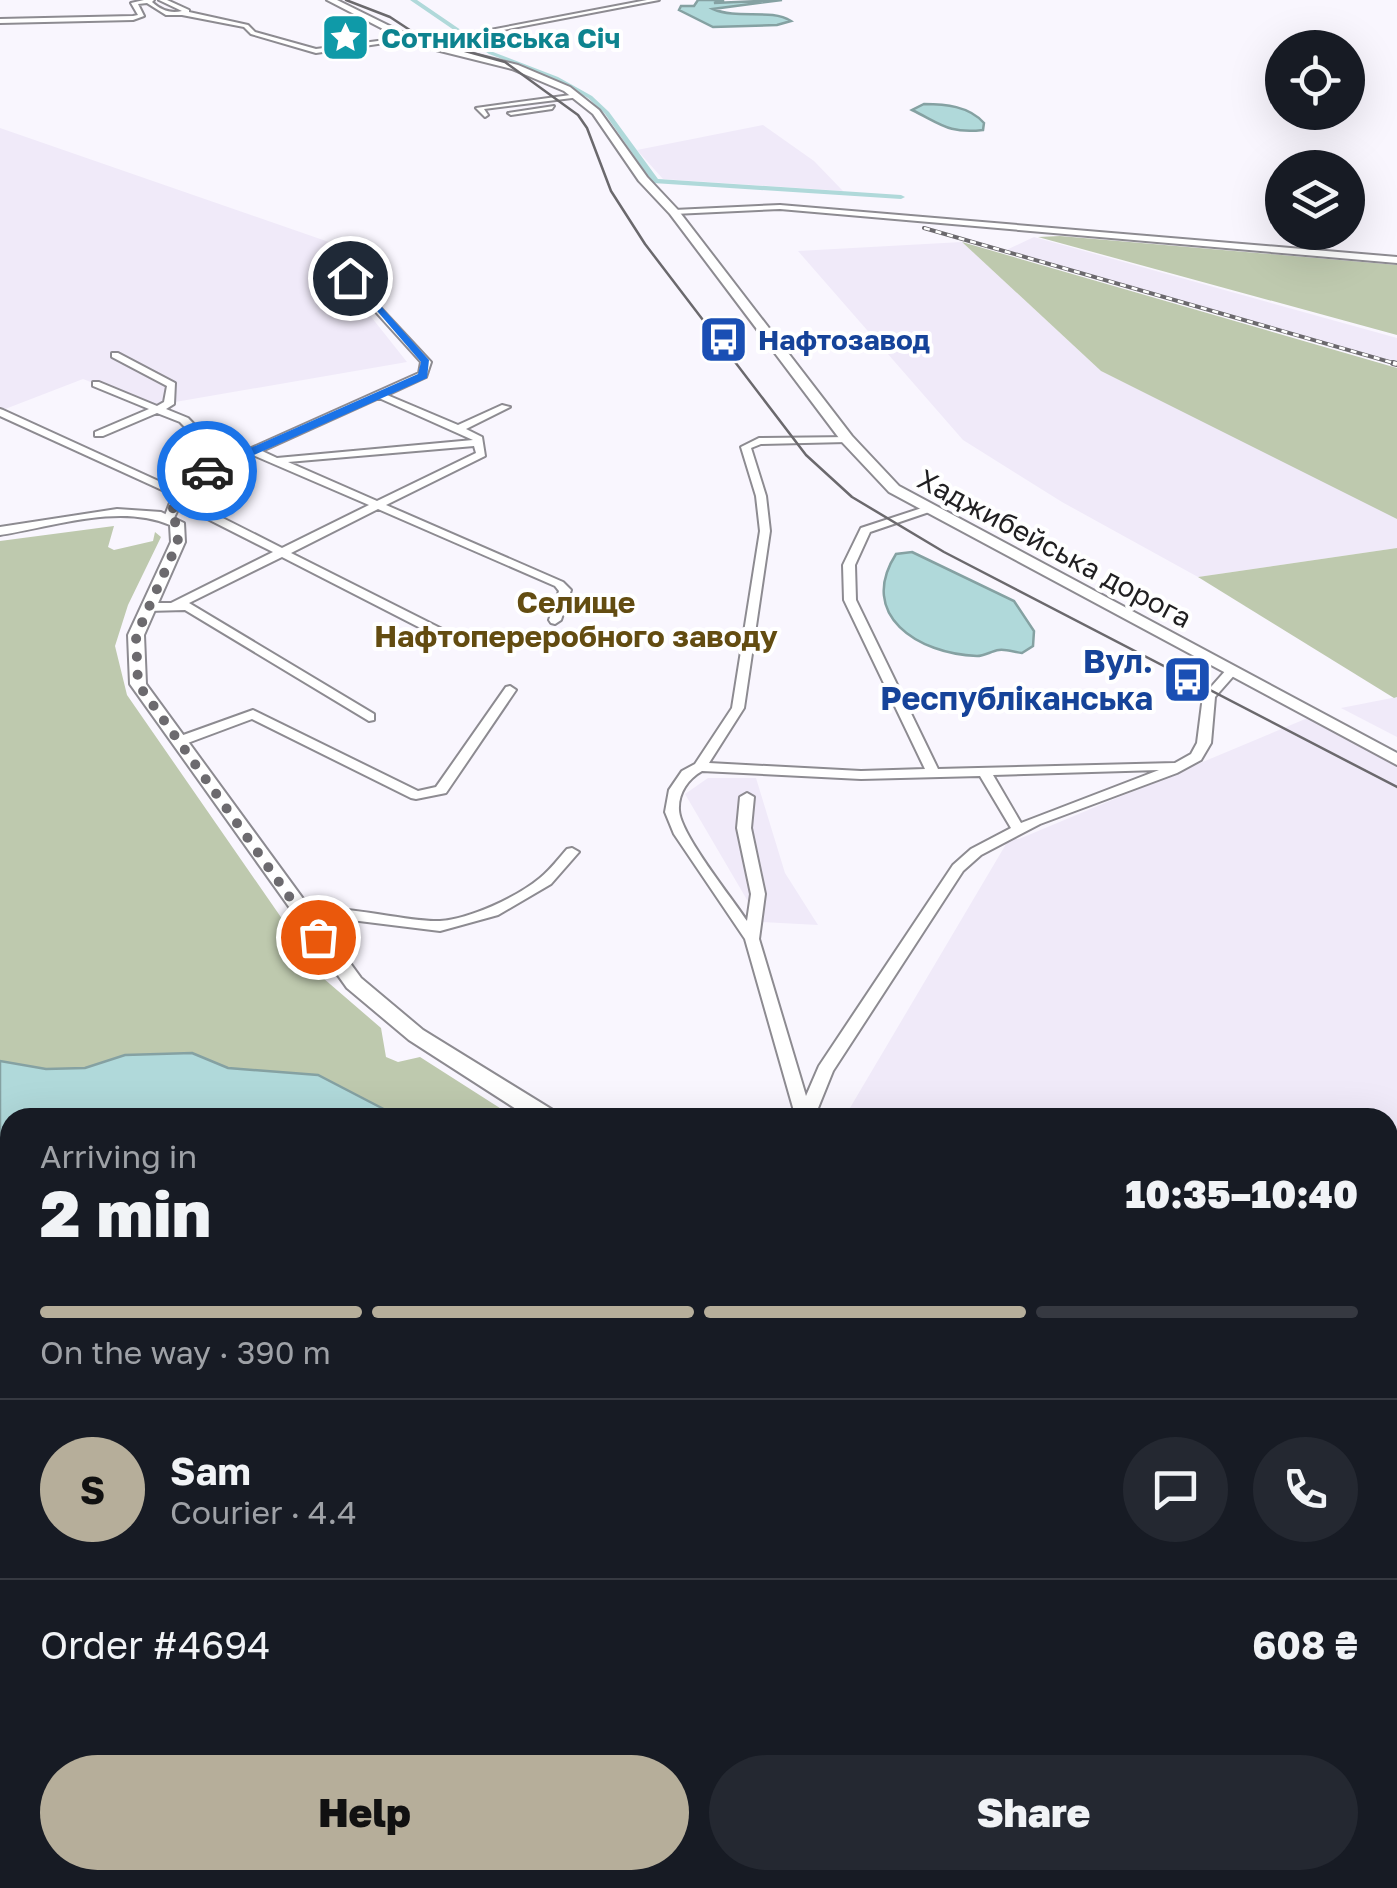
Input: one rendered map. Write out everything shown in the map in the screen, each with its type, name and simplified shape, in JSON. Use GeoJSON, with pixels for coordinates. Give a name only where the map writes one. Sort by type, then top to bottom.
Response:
{"type":"FeatureCollection","features":[{"type":"Feature","properties":{"kind":"street"},"geometry":{"type":"LineString","coordinates":[[2,33],[0,21],[133,18],[140,16],[134,3],[150,0],[156,10],[246,26],[253,33],[316,54],[409,39]]}},
{"type":"Feature","properties":{"kind":"street"},"geometry":{"type":"LineString","coordinates":[[162,0],[184,12]]}},
{"type":"Feature","properties":{"kind":"street","name":"Хаджибейська дорога"},"geometry":{"type":"LineString","coordinates":[[331,0],[409,39],[524,70],[582,99],[604,120],[643,180],[674,212],[846,439],[884,481],[928,509],[1397,760]]}},
{"type":"Feature","properties":{"kind":"street"},"geometry":{"type":"LineString","coordinates":[[472,34],[656,0]]}},
{"type":"Feature","properties":{"kind":"street"},"geometry":{"type":"LineString","coordinates":[[512,113],[582,99]]}},
{"type":"Feature","properties":{"kind":"street"},"geometry":{"type":"LineString","coordinates":[[485,115],[479,108],[582,99]]}},
{"type":"Feature","properties":{"kind":"street"},"geometry":{"type":"LineString","coordinates":[[674,212],[726,207],[793,208],[1397,260]]}},
{"type":"Feature","properties":{"kind":"street"},"geometry":{"type":"LineString","coordinates":[[169,518],[184,482],[423,376],[426,362],[350,278]]}},
{"type":"Feature","properties":{"kind":"street"},"geometry":{"type":"LineString","coordinates":[[99,434],[169,404],[172,385],[115,355]]}},
{"type":"Feature","properties":{"kind":"street"},"geometry":{"type":"LineString","coordinates":[[96,384],[184,420],[209,446],[234,460],[478,444]]}},
{"type":"Feature","properties":{"kind":"street"},"geometry":{"type":"LineString","coordinates":[[172,607],[481,454],[476,437],[378,395]]}},
{"type":"Feature","properties":{"kind":"street"},"geometry":{"type":"LineString","coordinates":[[460,428],[505,407]]}},
{"type":"Feature","properties":{"kind":"street"},"geometry":{"type":"LineString","coordinates":[[0,412],[178,497],[444,635]]}},
{"type":"Feature","properties":{"kind":"street"},"geometry":{"type":"LineString","coordinates":[[700,768],[738,708],[765,531],[761,496],[746,447],[759,441],[846,439]]}},
{"type":"Feature","properties":{"kind":"street"},"geometry":{"type":"LineString","coordinates":[[254,451],[559,584],[566,590],[555,620]]}},
{"type":"Feature","properties":{"kind":"street"},"geometry":{"type":"LineString","coordinates":[[928,509],[866,530],[849,564],[850,600],[932,773]]}},
{"type":"Feature","properties":{"kind":"street"},"geometry":{"type":"LineString","coordinates":[[0,532],[131,512],[169,518],[176,523],[178,542],[136,636],[138,684],[300,914],[354,983],[385,1011],[533,1108]]}},
{"type":"Feature","properties":{"kind":"street"},"geometry":{"type":"LineString","coordinates":[[148,608],[187,606],[369,717]]}},
{"type":"Feature","properties":{"kind":"street"},"geometry":{"type":"LineString","coordinates":[[809,1108],[825,1070],[958,868],[976,852],[1018,829],[1180,766],[1201,750],[1206,705],[1231,672]]}},
{"type":"Feature","properties":{"kind":"street"},"geometry":{"type":"LineString","coordinates":[[180,742],[254,714],[416,795],[440,790],[510,690]]}},
{"type":"Feature","properties":{"kind":"street"},"geometry":{"type":"LineString","coordinates":[[802,1108],[752,940],[681,834],[672,812],[676,790],[686,774],[700,768],[787,774],[1180,766]]}},
{"type":"Feature","properties":{"kind":"street"},"geometry":{"type":"LineString","coordinates":[[985,772],[1018,829]]}},
{"type":"Feature","properties":{"kind":"street"},"geometry":{"type":"LineString","coordinates":[[747,797],[744,828],[758,894],[752,940]]}},
{"type":"Feature","properties":{"kind":"street"},"geometry":{"type":"LineString","coordinates":[[300,914],[351,915],[440,926],[493,912],[546,881],[572,852]]}},
{"type":"Feature","properties":{"kind":"shaded area"},"geometry":{"type":"Polygon","coordinates":[[[763,125],[814,161],[843,191],[663,179],[637,150],[763,125]]]}},
{"type":"Feature","properties":{"kind":"shaded area"},"geometry":{"type":"Polygon","coordinates":[[[0,128],[372,257],[334,270],[407,362],[152,406],[83,379],[0,411],[0,128]]]}},
{"type":"Feature","properties":{"kind":"shaded area"},"geometry":{"type":"Polygon","coordinates":[[[1034,237],[1397,338],[1397,365],[1002,252],[1034,237]]]}},
{"type":"Feature","properties":{"kind":"shaded area"},"geometry":{"type":"Polygon","coordinates":[[[962,242],[1101,371],[1397,516],[1397,548],[1198,577],[1062,502],[963,440],[798,251],[962,242]]]}},
{"type":"Feature","properties":{"kind":"shaded area"},"geometry":{"type":"Polygon","coordinates":[[[1397,697],[1397,737],[1341,708],[1397,697]]]}},
{"type":"Feature","properties":{"kind":"shaded area"},"geometry":{"type":"Polygon","coordinates":[[[1310,717],[1397,763],[1397,1108],[850,1108],[1009,839],[1019,839],[1310,717]]]}},
{"type":"Feature","properties":{"kind":"shaded area"},"geometry":{"type":"Polygon","coordinates":[[[708,778],[756,778],[785,873],[818,925],[760,922],[685,794],[708,778]]]}},
{"type":"Feature","properties":{"kind":"green space"},"geometry":{"type":"Polygon","coordinates":[[[1038,237],[1397,265],[1397,335],[1038,237]]]}},
{"type":"Feature","properties":{"kind":"green space"},"geometry":{"type":"Polygon","coordinates":[[[962,242],[1397,368],[1397,519],[1101,371],[962,242]]]}},
{"type":"Feature","properties":{"kind":"green space"},"geometry":{"type":"Polygon","coordinates":[[[114,526],[108,547],[114,550],[153,541],[155,532],[161,537],[128,605],[115,646],[127,695],[323,978],[381,1028],[386,1057],[398,1062],[420,1057],[500,1108],[0,1108],[0,541],[114,526]]]}},
{"type":"Feature","properties":{"kind":"green space"},"geometry":{"type":"Polygon","coordinates":[[[1397,548],[1394,698],[1198,577],[1397,548]]]}},
{"type":"Feature","properties":{"kind":"water"},"geometry":{"type":"Polygon","coordinates":[[[698,0],[782,0],[713,9],[773,15],[791,21],[713,27],[679,10],[681,6],[694,6],[698,0]]]}},
{"type":"Feature","properties":{"kind":"water"},"geometry":{"type":"Polygon","coordinates":[[[924,104],[964,110],[984,123],[983,130],[953,129],[912,110],[924,104]]]}},
{"type":"Feature","properties":{"kind":"water"},"geometry":{"type":"Polygon","coordinates":[[[912,552],[1014,601],[1034,631],[1033,646],[1022,653],[1002,650],[980,656],[955,654],[915,639],[889,613],[884,595],[886,576],[896,554],[912,552]]]}},
{"type":"Feature","properties":{"kind":"water"},"geometry":{"type":"Polygon","coordinates":[[[192,1053],[228,1068],[318,1075],[382,1108],[0,1108],[0,1061],[46,1069],[85,1068],[125,1055],[192,1053]]]}},
{"type":"Feature","properties":{"kind":"waterway"},"geometry":{"type":"LineString","coordinates":[[413,0],[491,53],[556,78],[590,97],[607,113],[656,181],[901,197]]}},
{"type":"Feature","properties":{"kind":"tram line"},"geometry":{"type":"LineString","coordinates":[[346,0],[390,17],[425,40],[505,62],[578,115],[587,128],[611,191],[645,244],[806,455],[852,497],[944,552],[1397,787]]}},
{"type":"Feature","properties":{"kind":"railway"},"geometry":{"type":"LineString","coordinates":[[924,228],[1397,364],[1393,363]]}},
{"type":"Feature","properties":{"kind":"way so far"},"geometry":{"type":"LineString","coordinates":[[207,471],[184,482],[169,518],[179,530],[178,542],[136,636],[138,684],[318,937]]}},
{"type":"Feature","properties":{"kind":"place","name":"Сотниківська Січ"},"geometry":{"type":"Point","coordinates":[346,37]}},
{"type":"Feature","properties":{"kind":"place","name":"Нафтозавод"},"geometry":{"type":"Point","coordinates":[723,339]}},
{"type":"Feature","properties":{"kind":"place","name":"Вул. Республіканська"},"geometry":{"type":"Point","coordinates":[1188,679]}},
{"type":"Feature","properties":{"kind":"district","name":"Селище Нафтопереробного заводу"},"geometry":{"type":"Point","coordinates":[576,619]}},
{"type":"Feature","properties":{"kind":"route"},"geometry":{"type":"LineString","coordinates":[[207,471],[423,376],[426,362],[350,278]]}}]}
